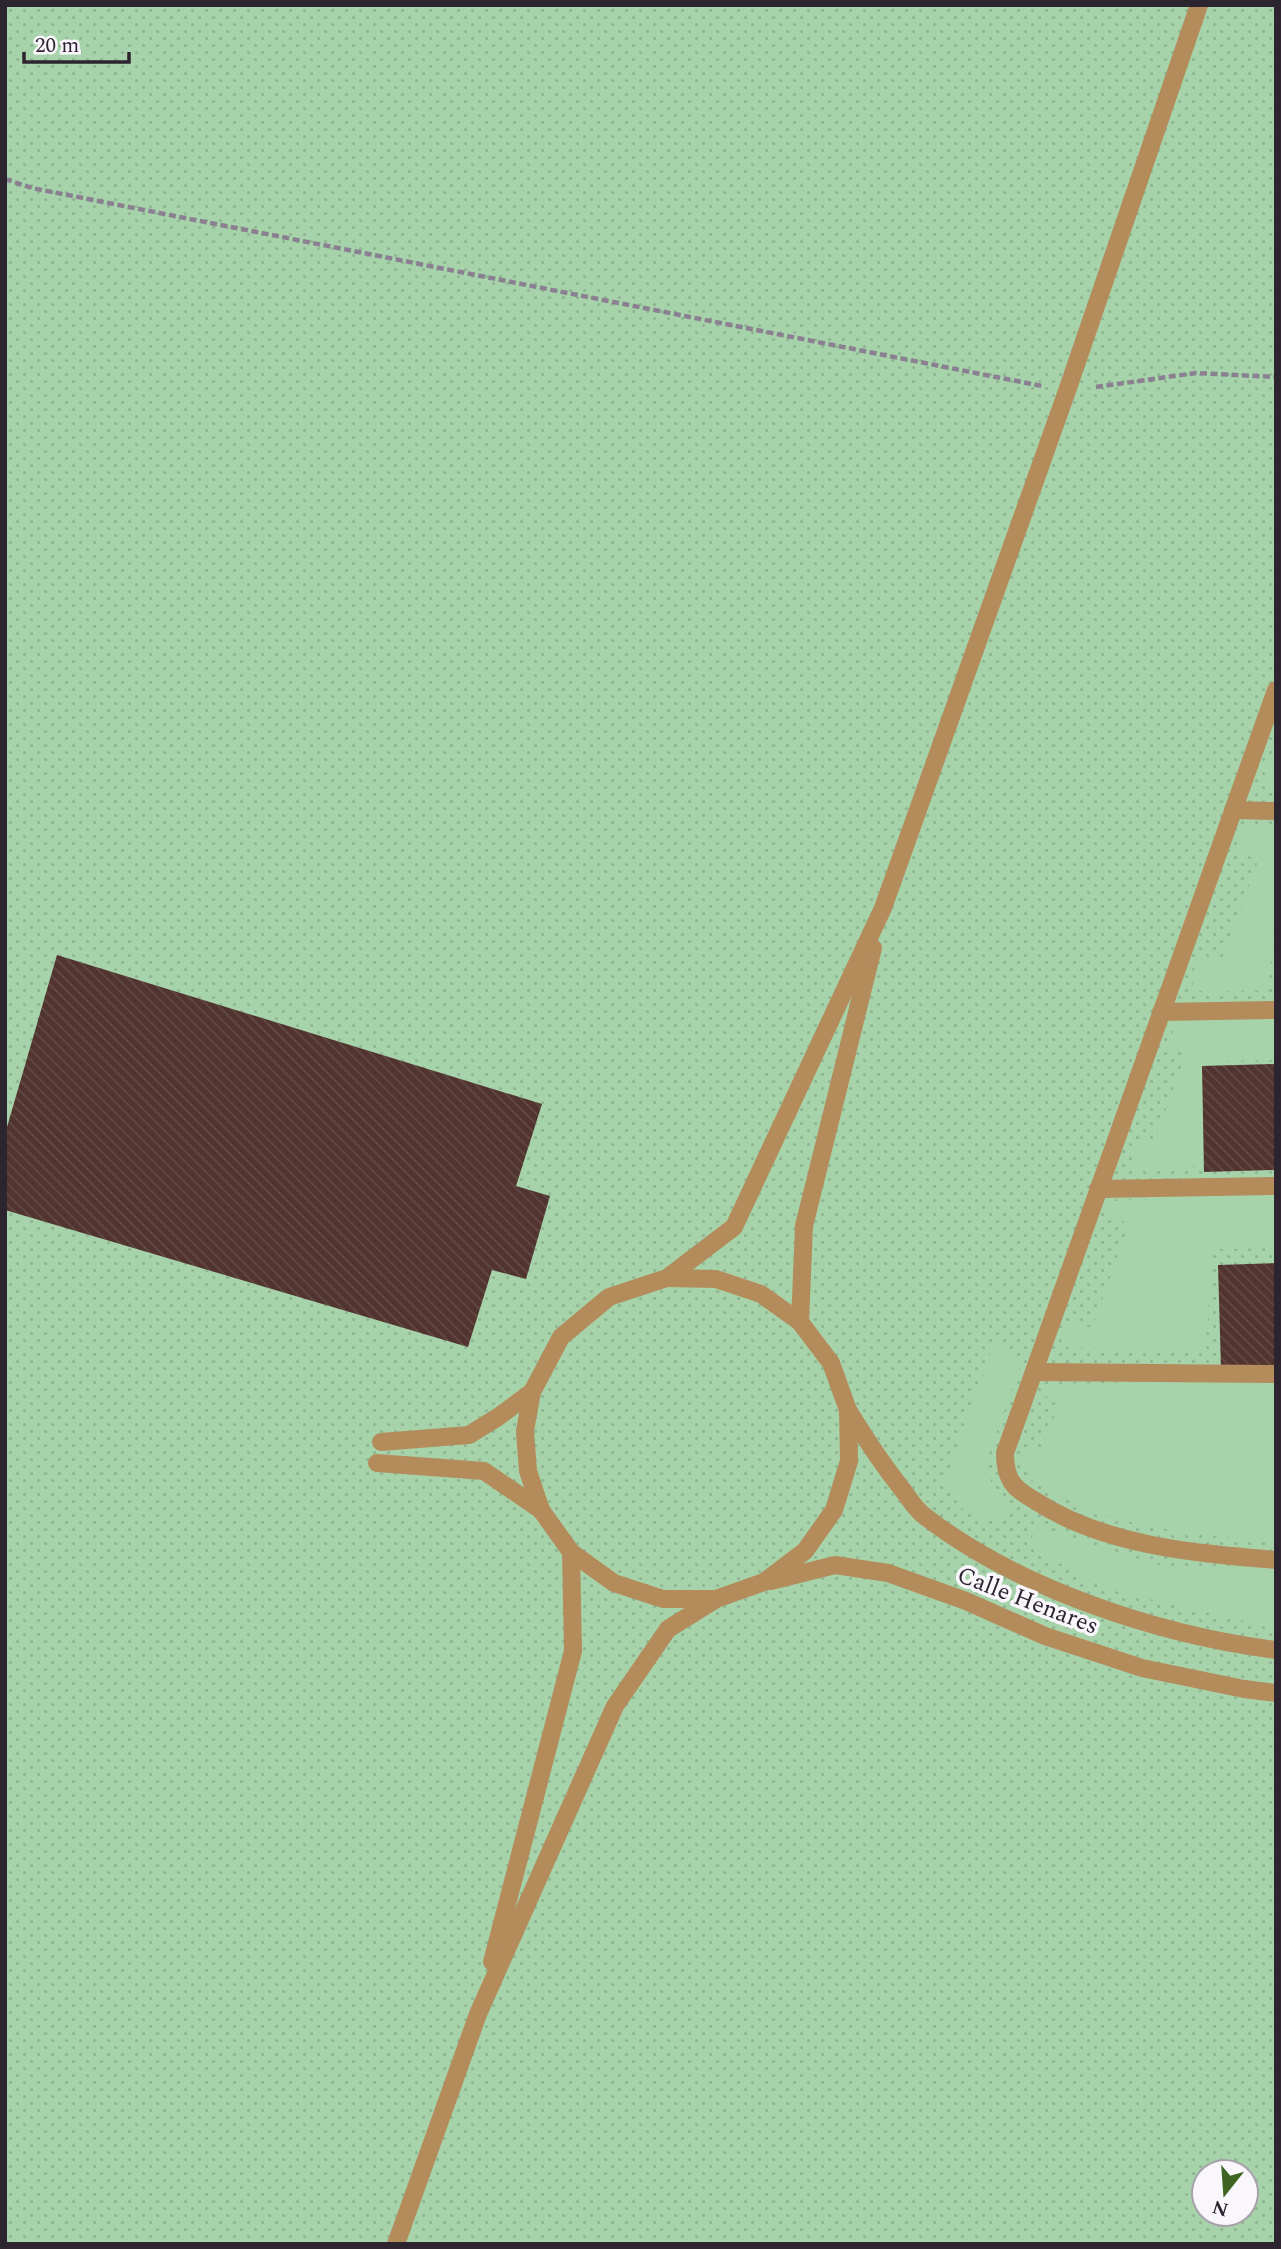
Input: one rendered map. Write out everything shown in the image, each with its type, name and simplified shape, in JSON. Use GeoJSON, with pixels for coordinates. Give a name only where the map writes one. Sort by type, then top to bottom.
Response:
{"type":"FeatureCollection","features":[{"type":"Feature","properties":{"kind":"street"},"geometry":{"type":"LineString","coordinates":[[716,1599],[663,1599],[614,1583],[571,1552],[541,1510],[528,1471],[525,1431],[532,1392],[561,1337],[609,1297],[667,1278],[734,1227],[883,908],[1068,391],[1199,5]]}},
{"type":"Feature","properties":{"kind":"street"},"geometry":{"type":"LineString","coordinates":[[1276,690],[1005,1453],[1011,1482],[1048,1510],[1078,1524],[1126,1539],[1168,1547],[1276,1560]]}},
{"type":"Feature","properties":{"kind":"street"},"geometry":{"type":"LineString","coordinates":[[1233,810],[1276,811]]}},
{"type":"Feature","properties":{"kind":"street"},"geometry":{"type":"LineString","coordinates":[[800,1322],[804,1226],[883,908]]}},
{"type":"Feature","properties":{"kind":"street"},"geometry":{"type":"LineString","coordinates":[[1161,1012],[1276,1010]]}},
{"type":"Feature","properties":{"kind":"street"},"geometry":{"type":"LineString","coordinates":[[1098,1189],[1276,1186]]}},
{"type":"Feature","properties":{"kind":"street"},"geometry":{"type":"LineString","coordinates":[[396,2244],[478,2014],[615,1706],[668,1629],[716,1599],[764,1582],[805,1551],[834,1510],[849,1461],[848,1410],[831,1363],[800,1322],[761,1294],[716,1279],[667,1278]]}},
{"type":"Feature","properties":{"kind":"street"},"geometry":{"type":"LineString","coordinates":[[1034,1372],[1276,1374]]}},
{"type":"Feature","properties":{"kind":"street"},"geometry":{"type":"LineString","coordinates":[[381,1442],[469,1435],[532,1392]]}},
{"type":"Feature","properties":{"kind":"street","name":"Calle Henares"},"geometry":{"type":"LineString","coordinates":[[848,1410],[877,1457],[920,1512],[986,1557],[1060,1592],[1156,1626],[1276,1650]]}},
{"type":"Feature","properties":{"kind":"street"},"geometry":{"type":"LineString","coordinates":[[377,1463],[484,1471],[541,1510]]}},
{"type":"Feature","properties":{"kind":"street"},"geometry":{"type":"LineString","coordinates":[[478,2014],[573,1651],[571,1552]]}},
{"type":"Feature","properties":{"kind":"street","name":"Calle Henares"},"geometry":{"type":"LineString","coordinates":[[764,1582],[835,1565],[888,1573],[966,1601],[1045,1636],[1142,1668],[1276,1693]]}},
{"type":"Feature","properties":{"kind":"path"},"geometry":{"type":"LineString","coordinates":[[5,180],[32,188],[1068,391],[1196,373],[1276,377]]}},
{"type":"Feature","properties":{"kind":"green space"},"geometry":{"type":"Polygon","coordinates":[[[5,5],[1276,5],[1276,2244],[5,2244],[5,5]]]}},
{"type":"Feature","properties":{"kind":"green space"},"geometry":{"type":"Polygon","coordinates":[[[1276,742],[1276,791],[1266,790],[1265,774],[1276,742]]]}},
{"type":"Feature","properties":{"kind":"green space"},"geometry":{"type":"Polygon","coordinates":[[[1276,824],[1276,886],[1269,990],[1203,992],[1193,987],[1198,954],[1222,961],[1258,861],[1236,849],[1246,825],[1276,824]]]}},
{"type":"Feature","properties":{"kind":"green space"},"geometry":{"type":"Polygon","coordinates":[[[1276,1016],[1276,1060],[1204,1062],[1209,1166],[1137,1168],[1130,1155],[1133,1139],[1153,1143],[1187,1053],[1167,1047],[1178,1019],[1276,1016]]]}},
{"type":"Feature","properties":{"kind":"green space"},"geometry":{"type":"Polygon","coordinates":[[[1276,1194],[1276,1248],[1219,1249],[1211,1255],[1206,1350],[1069,1348],[1061,1340],[1070,1322],[1092,1328],[1129,1225],[1105,1210],[1113,1201],[1276,1194]]]}},
{"type":"Feature","properties":{"kind":"green space"},"geometry":{"type":"Polygon","coordinates":[[[994,1343],[1023,1359],[988,1457],[991,1482],[997,1498],[1011,1508],[1005,1518],[981,1521],[960,1507],[945,1482],[994,1343]]]}},
{"type":"Feature","properties":{"kind":"green space"},"geometry":{"type":"Polygon","coordinates":[[[1276,1380],[1276,1536],[1272,1542],[1147,1526],[1099,1513],[1031,1480],[1021,1456],[1025,1447],[1041,1449],[1060,1402],[1037,1393],[1052,1384],[1276,1380]]]}},
{"type":"Feature","properties":{"kind":"green space"},"geometry":{"type":"Polygon","coordinates":[[[1036,1527],[1159,1565],[1269,1571],[1276,1581],[1276,1625],[1244,1621],[1106,1589],[1029,1546],[1036,1527]]]}},
{"type":"Feature","properties":{"kind":"building"},"geometry":{"type":"Polygon","coordinates":[[[57,955],[542,1104],[516,1186],[550,1196],[526,1279],[492,1270],[468,1347],[5,1210],[5,1134],[57,955]]]}},
{"type":"Feature","properties":{"kind":"building"},"geometry":{"type":"Polygon","coordinates":[[[1276,1064],[1276,1170],[1204,1172],[1202,1066],[1276,1064]]]}},
{"type":"Feature","properties":{"kind":"building"},"geometry":{"type":"Polygon","coordinates":[[[1276,1263],[1276,1367],[1221,1369],[1218,1265],[1276,1263]]]}}]}
